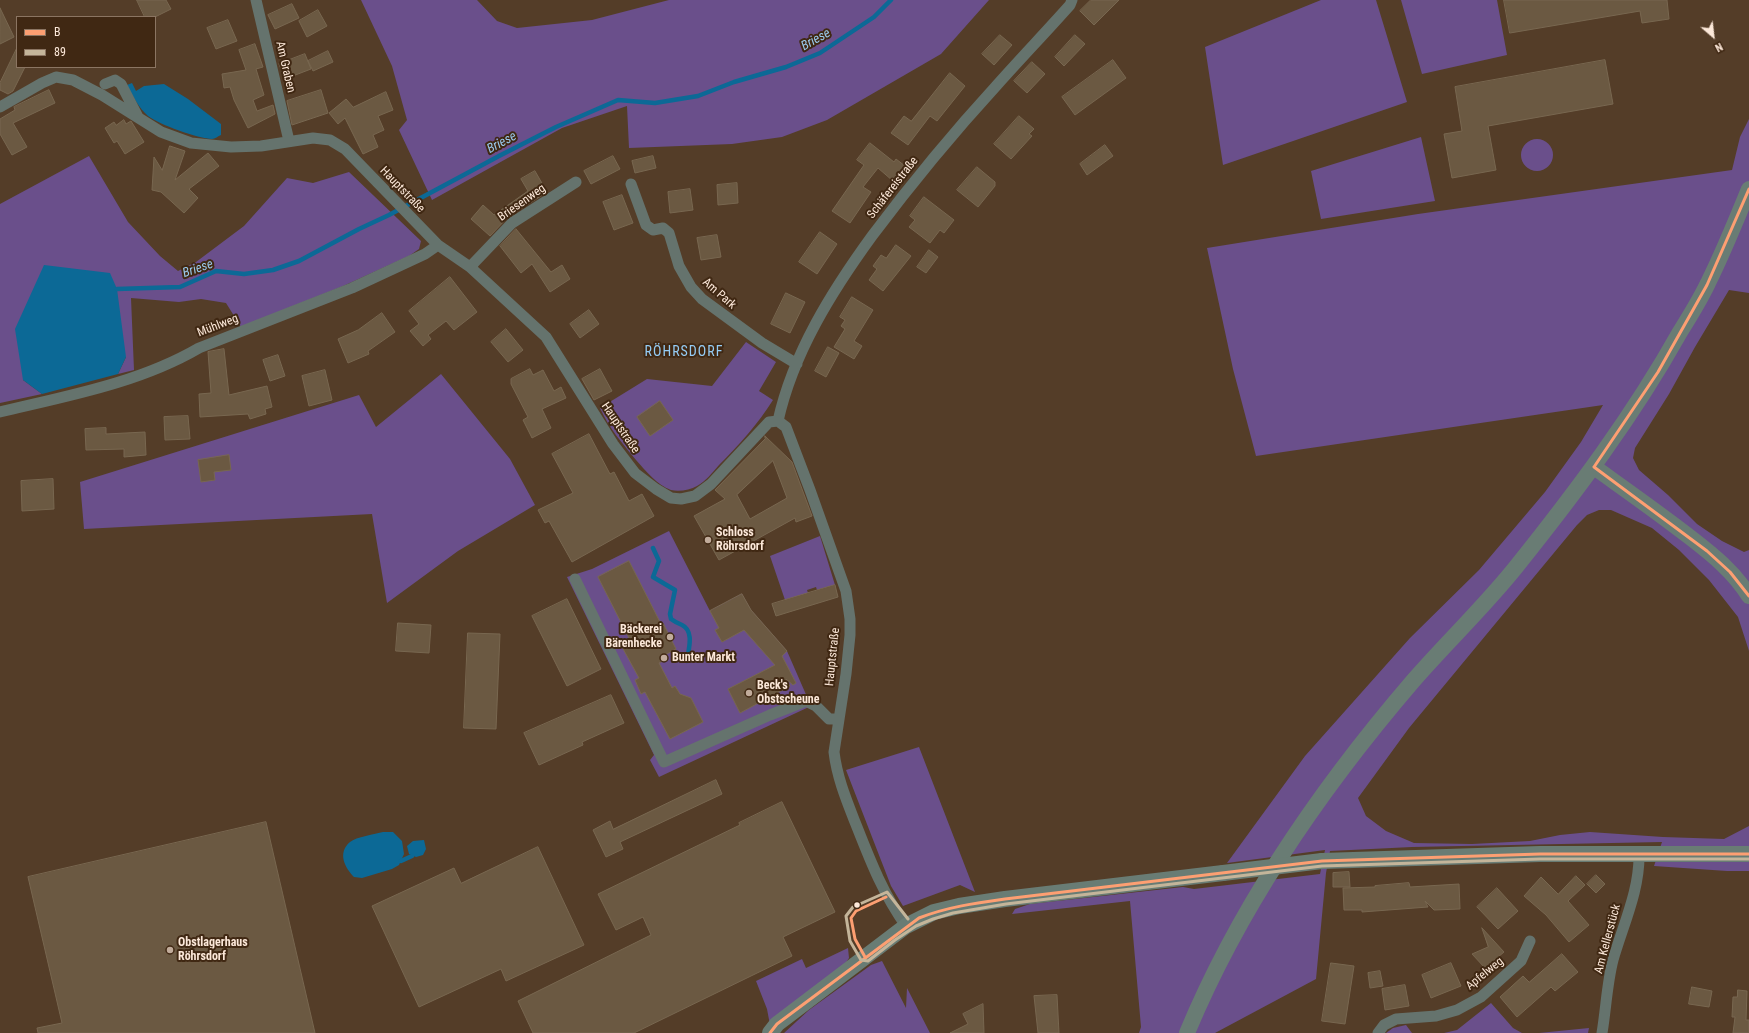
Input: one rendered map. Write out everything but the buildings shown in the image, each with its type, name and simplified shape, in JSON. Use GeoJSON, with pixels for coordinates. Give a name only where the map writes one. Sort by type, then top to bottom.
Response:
{"type":"FeatureCollection","features":[{"type":"Feature","properties":{"kind":"street","name":"Am Graben"},"geometry":{"type":"LineString","coordinates":[[256,0],[289,141]]}},
{"type":"Feature","properties":{"kind":"street","name":"Schäfereistraße"},"geometry":{"type":"LineString","coordinates":[[778,421],[782,403],[797,364],[814,327],[845,273],[896,203],[997,86],[1036,45],[1070,5],[1072,0]]}},
{"type":"Feature","properties":{"kind":"street","name":"Hauptstraße"},"geometry":{"type":"LineString","coordinates":[[0,107],[42,83],[56,77],[73,80],[102,95],[161,132],[191,143],[231,148],[261,146],[313,138],[330,140],[345,150],[438,245],[470,267],[546,337],[624,459],[646,483],[671,498],[681,499],[695,496],[712,484],[769,422],[778,421],[786,427],[846,591],[850,619],[850,635],[834,752],[840,782],[883,890],[906,926]]}},
{"type":"Feature","properties":{"kind":"street"},"geometry":{"type":"LineString","coordinates":[[105,84],[115,80],[121,84],[138,118]]}},
{"type":"Feature","properties":{"kind":"street","name":"Briesenweg"},"geometry":{"type":"LineString","coordinates":[[470,267],[512,223],[576,182]]}},
{"type":"Feature","properties":{"kind":"street","name":"Am Park"},"geometry":{"type":"LineString","coordinates":[[631,184],[646,225],[653,230],[664,228],[669,233],[679,266],[694,291],[730,321],[762,343],[797,364]]}},
{"type":"Feature","properties":{"kind":"street"},"geometry":{"type":"LineString","coordinates":[[1187,1033],[1216,969],[1248,910],[1297,829],[1358,747],[1414,681],[1514,569],[1594,467],[1658,372],[1707,285],[1749,189]]}},
{"type":"Feature","properties":{"kind":"street","name":"Mühlweg"},"geometry":{"type":"LineString","coordinates":[[0,412],[110,385],[179,359],[199,348],[352,288],[425,254],[438,245]]}},
{"type":"Feature","properties":{"kind":"street"},"geometry":{"type":"LineString","coordinates":[[1594,467],[1711,553],[1747,587]]}},
{"type":"Feature","properties":{"kind":"street"},"geometry":{"type":"LineString","coordinates":[[575,579],[664,762],[770,714],[806,701],[816,706],[829,719],[839,719]]}},
{"type":"Feature","properties":{"kind":"street","name":"Am Kellerstück"},"geometry":{"type":"LineString","coordinates":[[1602,1033],[1613,962],[1636,888],[1640,868],[1639,853]]}},
{"type":"Feature","properties":{"kind":"street"},"geometry":{"type":"LineString","coordinates":[[770,1033],[777,1024],[906,926],[934,912],[959,906],[1005,899],[1322,861],[1532,854],[1749,854]]}},
{"type":"Feature","properties":{"kind":"street","name":"Apfelweg"},"geometry":{"type":"LineString","coordinates":[[1378,1033],[1384,1025],[1396,1018],[1436,1016],[1457,1010],[1481,997],[1521,961],[1530,942]]}},
{"type":"Feature","properties":{"kind":"shaded area"},"geometry":{"type":"Polygon","coordinates":[[[361,0],[477,0],[497,21],[517,28],[592,20],[669,0],[989,0],[941,54],[827,120],[782,137],[732,144],[629,148],[627,106],[562,128],[432,200],[399,130],[407,120],[392,66],[361,0]]]}},
{"type":"Feature","properties":{"kind":"shaded area"},"geometry":{"type":"Polygon","coordinates":[[[1321,0],[1376,0],[1407,102],[1223,165],[1205,47],[1321,0]]]}},
{"type":"Feature","properties":{"kind":"shaded area"},"geometry":{"type":"Polygon","coordinates":[[[1401,0],[1497,0],[1507,55],[1422,74],[1401,0]]]}},
{"type":"Feature","properties":{"kind":"shaded area"},"geometry":{"type":"Polygon","coordinates":[[[1749,119],[1749,293],[1729,290],[1669,394],[1635,448],[1633,458],[1639,470],[1668,495],[1697,524],[1722,541],[1744,552],[1749,550],[1749,651],[1738,617],[1709,580],[1679,550],[1652,528],[1611,510],[1599,510],[1587,515],[1577,525],[1409,728],[1358,798],[1366,816],[1386,831],[1414,843],[1472,844],[1530,841],[1560,835],[1590,832],[1724,839],[1749,826],[1749,871],[1654,866],[1662,842],[1412,847],[1330,851],[1326,873],[1316,979],[1215,1033],[1139,1033],[1141,1027],[1130,901],[1012,914],[1015,909],[1030,904],[1183,887],[1194,889],[1320,874],[1325,850],[1227,863],[1305,756],[1410,638],[1479,570],[1545,492],[1581,442],[1603,405],[1256,456],[1233,369],[1207,248],[1418,214],[1732,170],[1740,137],[1749,119]]]}},
{"type":"Feature","properties":{"kind":"shaded area"},"geometry":{"type":"Polygon","coordinates":[[[1421,137],[1435,201],[1321,219],[1311,171],[1421,137]]]}},
{"type":"Feature","properties":{"kind":"shaded area"},"geometry":{"type":"Polygon","coordinates":[[[1534,139],[1540,139],[1549,143],[1553,155],[1549,167],[1540,171],[1534,171],[1525,167],[1521,158],[1521,152],[1525,143],[1534,139]]]}},
{"type":"Feature","properties":{"kind":"shaded area"},"geometry":{"type":"Polygon","coordinates":[[[89,156],[128,222],[160,256],[178,271],[196,262],[244,226],[287,178],[313,183],[349,172],[421,241],[419,249],[409,256],[341,287],[241,327],[226,303],[201,299],[179,302],[131,298],[134,370],[118,374],[126,357],[23,380],[42,394],[0,403],[0,204],[89,156]]]}},
{"type":"Feature","properties":{"kind":"shaded area"},"geometry":{"type":"Polygon","coordinates":[[[746,342],[776,362],[759,391],[773,400],[748,434],[703,482],[684,490],[674,491],[666,488],[652,477],[636,460],[612,429],[600,408],[647,379],[712,386],[746,342]]]}},
{"type":"Feature","properties":{"kind":"shaded area"},"geometry":{"type":"Polygon","coordinates":[[[441,374],[510,459],[535,505],[458,551],[387,603],[372,514],[84,529],[80,482],[359,395],[376,427],[441,374]]]}},
{"type":"Feature","properties":{"kind":"shaded area"},"geometry":{"type":"Polygon","coordinates":[[[669,531],[710,611],[742,594],[751,610],[787,651],[811,706],[659,777],[650,760],[654,755],[567,577],[592,569],[669,531]]]}},
{"type":"Feature","properties":{"kind":"shaded area"},"geometry":{"type":"Polygon","coordinates":[[[820,536],[835,585],[817,590],[816,587],[807,590],[808,593],[785,600],[770,556],[820,536]]]}},
{"type":"Feature","properties":{"kind":"shaded area"},"geometry":{"type":"Polygon","coordinates":[[[919,747],[975,892],[960,885],[903,906],[891,886],[846,770],[919,747]]]}},
{"type":"Feature","properties":{"kind":"shaded area"},"geometry":{"type":"Polygon","coordinates":[[[848,948],[849,958],[843,967],[770,1025],[767,1009],[756,981],[802,959],[806,968],[848,948]]]}},
{"type":"Feature","properties":{"kind":"shaded area"},"geometry":{"type":"Polygon","coordinates":[[[882,961],[906,1008],[907,988],[930,1033],[784,1033],[809,1010],[871,965],[882,961]]]}},
{"type":"Feature","properties":{"kind":"shaded area"},"geometry":{"type":"Polygon","coordinates":[[[1491,1003],[1513,1028],[1522,1033],[1444,1033],[1457,1030],[1491,1003]]]}},
{"type":"Feature","properties":{"kind":"shaded area"},"geometry":{"type":"Polygon","coordinates":[[[1406,1025],[1412,1033],[1386,1033],[1393,1028],[1406,1025]]]}},
{"type":"Feature","properties":{"kind":"shaded area"},"geometry":{"type":"Polygon","coordinates":[[[1589,1028],[1588,1033],[1539,1033],[1589,1028]]]}},
{"type":"Feature","properties":{"kind":"water"},"geometry":{"type":"Polygon","coordinates":[[[132,83],[136,91],[144,86],[164,84],[188,99],[221,124],[221,135],[214,139],[198,137],[169,127],[153,119],[145,113],[134,98],[127,85],[132,83]]]}},
{"type":"Feature","properties":{"kind":"water"},"geometry":{"type":"Polygon","coordinates":[[[44,265],[110,273],[117,289],[126,357],[118,374],[42,394],[23,380],[15,329],[44,265]]]}},
{"type":"Feature","properties":{"kind":"water"},"geometry":{"type":"Polygon","coordinates":[[[383,832],[393,832],[402,841],[404,854],[399,865],[392,869],[362,878],[354,877],[345,865],[343,856],[346,846],[350,842],[357,839],[383,832]]]}},
{"type":"Feature","properties":{"kind":"water"},"geometry":{"type":"Polygon","coordinates":[[[424,840],[426,849],[423,855],[416,857],[409,854],[407,846],[413,841],[424,840]]]}},
{"type":"Feature","properties":{"kind":"waterway","name":"Briese"},"geometry":{"type":"LineString","coordinates":[[117,289],[180,287],[216,271],[244,274],[273,270],[299,261],[556,127],[618,100],[655,103],[698,96],[734,82],[786,67],[820,53],[874,17],[891,0]]}},
{"type":"Feature","properties":{"kind":"waterway"},"geometry":{"type":"LineString","coordinates":[[653,548],[659,561],[653,577],[675,590],[670,614],[671,619],[686,628],[690,636],[687,661]]}},
{"type":"Feature","properties":{"kind":"waterway"},"geometry":{"type":"LineString","coordinates":[[401,861],[412,856]]}},
{"type":"Feature","properties":{"kind":"transit line","name":"B"},"geometry":{"type":"LineString","coordinates":[[1594,467],[1658,372],[1707,285],[1749,189]]}},
{"type":"Feature","properties":{"kind":"transit line","name":"B"},"geometry":{"type":"LineString","coordinates":[[1594,467],[1707,551],[1730,572],[1749,596]]}},
{"type":"Feature","properties":{"kind":"transit line","name":"B"},"geometry":{"type":"LineString","coordinates":[[770,1033],[777,1024],[919,918],[951,908],[972,904],[1322,861],[1540,854],[1749,854]]}},
{"type":"Feature","properties":{"kind":"transit line","name":"89"},"geometry":{"type":"LineString","coordinates":[[908,919],[887,892],[853,907],[846,916],[850,941],[861,960],[868,961],[916,926],[953,913],[1006,904],[1322,866],[1540,859],[1749,859]]}},
{"type":"Feature","properties":{"kind":"transit line","name":"B"},"geometry":{"type":"LineString","coordinates":[[865,957],[855,939],[851,918],[856,911],[886,897]]}},
{"type":"Feature","properties":{"kind":"place","name":"Schloss Röhrsdorf"},"geometry":{"type":"Point","coordinates":[708,540]}},
{"type":"Feature","properties":{"kind":"place","name":"Bäckerei Bärenhecke"},"geometry":{"type":"Point","coordinates":[670,637]}},
{"type":"Feature","properties":{"kind":"place","name":"Bunter Markt"},"geometry":{"type":"Point","coordinates":[664,658]}},
{"type":"Feature","properties":{"kind":"place","name":"Beck's Obstscheune"},"geometry":{"type":"Point","coordinates":[749,693]}},
{"type":"Feature","properties":{"kind":"place","name":"Obstlagerhaus Röhrsdorf"},"geometry":{"type":"Point","coordinates":[170,950]}},
{"type":"Feature","properties":{"kind":"district","name":"RÖHRSDORF"},"geometry":{"type":"Point","coordinates":[684,352]}}]}
